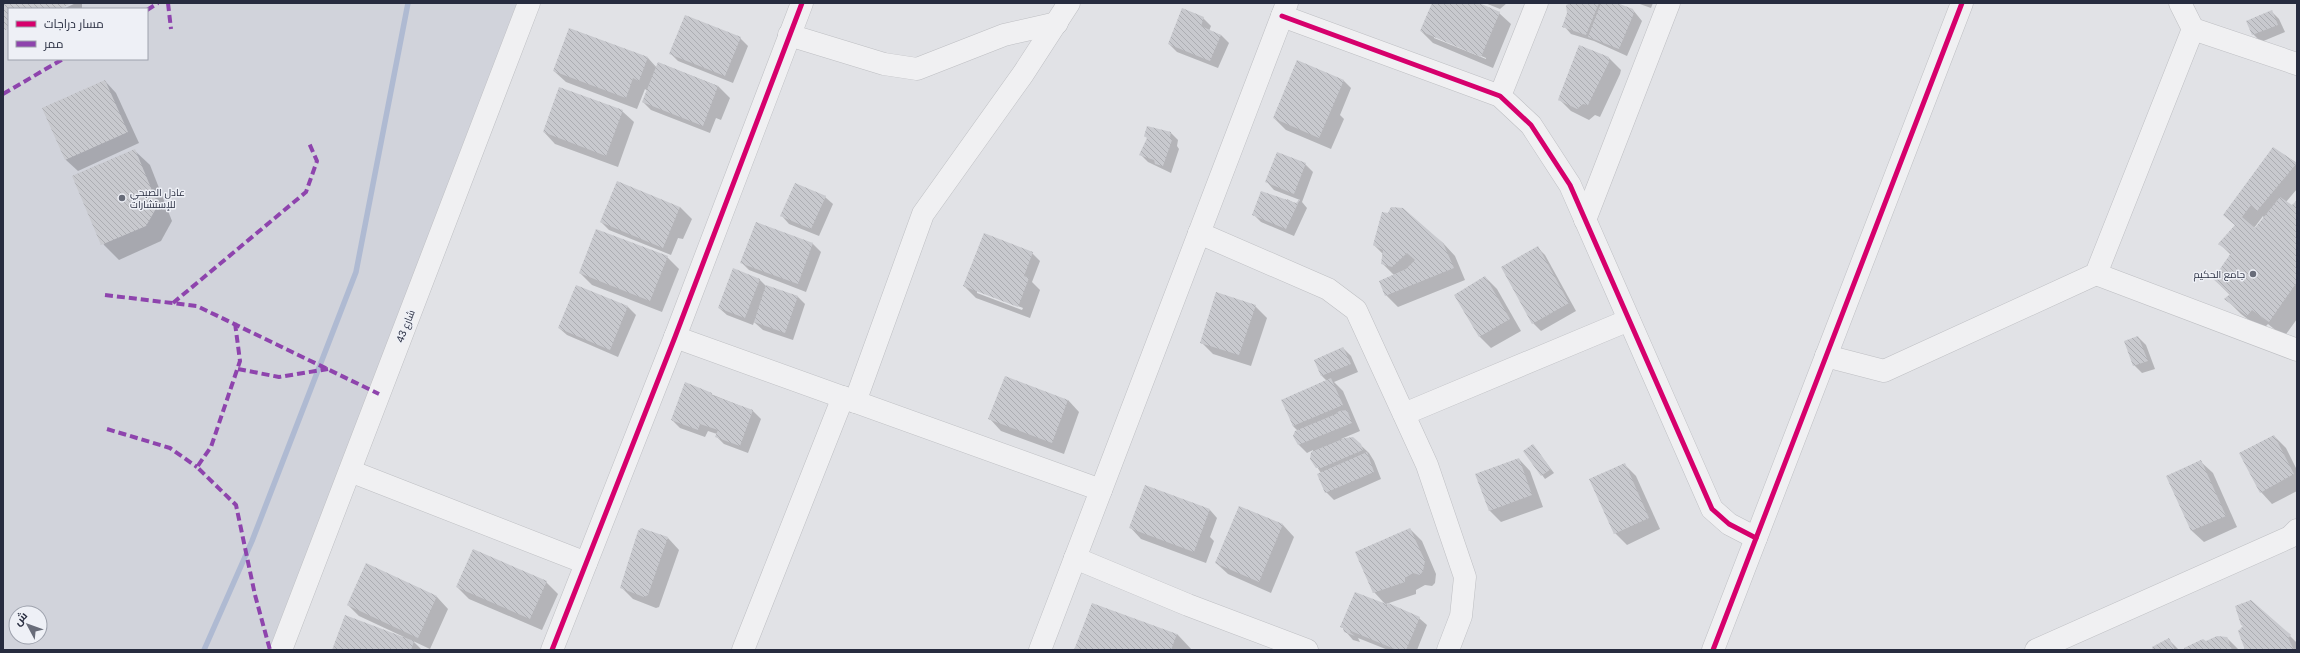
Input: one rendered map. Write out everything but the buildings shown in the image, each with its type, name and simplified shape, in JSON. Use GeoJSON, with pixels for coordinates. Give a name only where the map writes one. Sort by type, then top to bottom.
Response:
{"type":"FeatureCollection","features":[{"type":"Feature","properties":{"kind":"street","name":"شارع 43"},"geometry":{"type":"LineString","coordinates":[[281,650],[529,3]]}},
{"type":"Feature","properties":{"kind":"street"},"geometry":{"type":"LineString","coordinates":[[552,650],[675,336],[802,3]]}},
{"type":"Feature","properties":{"kind":"street"},"geometry":{"type":"LineString","coordinates":[[743,650],[849,399],[923,214],[1057,23],[1069,3]]}},
{"type":"Feature","properties":{"kind":"street"},"geometry":{"type":"LineString","coordinates":[[1500,96],[1537,3]]}},
{"type":"Feature","properties":{"kind":"street"},"geometry":{"type":"LineString","coordinates":[[1585,220],[1669,3]]}},
{"type":"Feature","properties":{"kind":"street"},"geometry":{"type":"LineString","coordinates":[[1713,650],[1962,3]]}},
{"type":"Feature","properties":{"kind":"street"},"geometry":{"type":"LineString","coordinates":[[2180,3],[2193,29],[2297,64]]}},
{"type":"Feature","properties":{"kind":"street"},"geometry":{"type":"LineString","coordinates":[[1040,650],[1285,9],[1500,96],[1531,125],[1570,185],[1712,510],[1729,524],[1756,538]]}},
{"type":"Feature","properties":{"kind":"street"},"geometry":{"type":"LineString","coordinates":[[789,35],[884,64],[917,68],[1004,35],[1057,23]]}},
{"type":"Feature","properties":{"kind":"street"},"geometry":{"type":"LineString","coordinates":[[1826,356],[1884,371],[2096,274],[2193,29]]}},
{"type":"Feature","properties":{"kind":"street"},"geometry":{"type":"LineString","coordinates":[[1199,233],[1328,289],[1356,310],[1427,465],[1465,577],[1461,616],[1448,650]]}},
{"type":"Feature","properties":{"kind":"street"},"geometry":{"type":"LineString","coordinates":[[2096,274],[2297,350]]}},
{"type":"Feature","properties":{"kind":"street"},"geometry":{"type":"LineString","coordinates":[[1404,414],[1629,320]]}},
{"type":"Feature","properties":{"kind":"street"},"geometry":{"type":"LineString","coordinates":[[675,336],[1101,490]]}},
{"type":"Feature","properties":{"kind":"street"},"geometry":{"type":"LineString","coordinates":[[350,471],[586,563]]}},
{"type":"Feature","properties":{"kind":"street"},"geometry":{"type":"LineString","coordinates":[[2036,650],[2290,537],[2297,530]]}},
{"type":"Feature","properties":{"kind":"street"},"geometry":{"type":"LineString","coordinates":[[1075,558],[1188,605],[1307,650]]}},
{"type":"Feature","properties":{"kind":"shaded area"},"geometry":{"type":"Polygon","coordinates":[[[3,3],[529,3],[281,650],[3,650],[3,3]]]}},
{"type":"Feature","properties":{"kind":"waterway"},"geometry":{"type":"LineString","coordinates":[[204,650],[252,541],[356,272],[408,3]]}},
{"type":"Feature","properties":{"kind":"marked path"},"geometry":{"type":"LineString","coordinates":[[148,9],[158,3]]}},
{"type":"Feature","properties":{"kind":"marked path"},"geometry":{"type":"LineString","coordinates":[[168,3],[171,29]]}},
{"type":"Feature","properties":{"kind":"marked path"},"geometry":{"type":"LineString","coordinates":[[3,94],[61,60]]}},
{"type":"Feature","properties":{"kind":"marked path"},"geometry":{"type":"LineString","coordinates":[[173,303],[306,192],[317,161],[309,143]]}},
{"type":"Feature","properties":{"kind":"marked path"},"geometry":{"type":"LineString","coordinates":[[105,295],[197,306],[379,394]]}},
{"type":"Feature","properties":{"kind":"marked path"},"geometry":{"type":"LineString","coordinates":[[235,323],[240,361],[211,447],[197,467],[236,505],[255,595],[270,650]]}},
{"type":"Feature","properties":{"kind":"marked path"},"geometry":{"type":"LineString","coordinates":[[238,369],[279,377],[328,369]]}},
{"type":"Feature","properties":{"kind":"marked path"},"geometry":{"type":"LineString","coordinates":[[107,429],[170,448],[197,467]]}},
{"type":"Feature","properties":{"kind":"cycle path"},"geometry":{"type":"LineString","coordinates":[[552,650],[675,337],[802,3]]}},
{"type":"Feature","properties":{"kind":"cycle path"},"geometry":{"type":"LineString","coordinates":[[1713,650],[1962,3]]}},
{"type":"Feature","properties":{"kind":"cycle path"},"geometry":{"type":"LineString","coordinates":[[1282,16],[1500,96],[1531,125],[1570,185],[1712,509],[1729,524],[1756,538]]}},
{"type":"Feature","properties":{"kind":"place","name":"عادل الصبحي للإستشارات"},"geometry":{"type":"Point","coordinates":[122,198]}},
{"type":"Feature","properties":{"kind":"place","name":"جامع الحكيم"},"geometry":{"type":"Point","coordinates":[2253,274]}}]}
